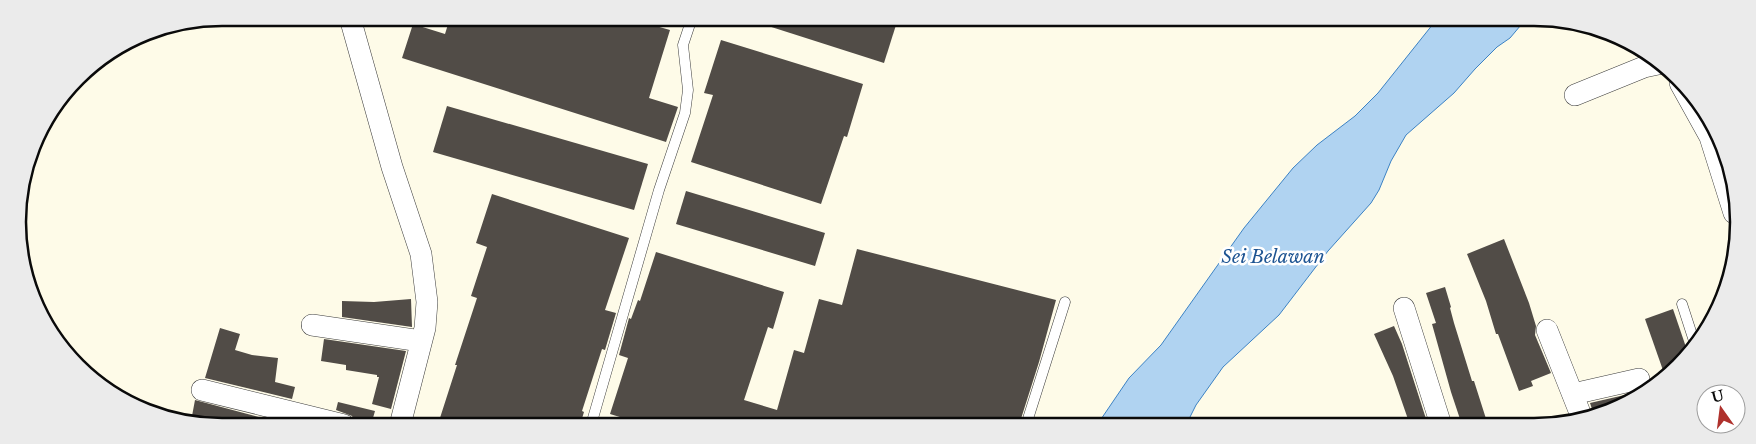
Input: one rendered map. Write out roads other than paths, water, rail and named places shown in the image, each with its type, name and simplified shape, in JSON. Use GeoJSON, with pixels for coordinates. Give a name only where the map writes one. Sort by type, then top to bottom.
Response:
{"type":"FeatureCollection","features":[{"type":"Feature","properties":{"kind":"street"},"geometry":{"type":"LineString","coordinates":[[352,26],[392,167],[421,254],[427,302],[425,328],[402,418]]}},
{"type":"Feature","properties":{"kind":"street"},"geometry":{"type":"LineString","coordinates":[[1575,95],[1651,65]]}},
{"type":"Feature","properties":{"kind":"street"},"geometry":{"type":"LineString","coordinates":[[1696,112],[1710,137],[1727,190]]}},
{"type":"Feature","properties":{"kind":"street"},"geometry":{"type":"LineString","coordinates":[[1404,308],[1439,418]]}},
{"type":"Feature","properties":{"kind":"street"},"geometry":{"type":"LineString","coordinates":[[312,325],[421,341]]}},
{"type":"Feature","properties":{"kind":"street"},"geometry":{"type":"LineString","coordinates":[[1547,330],[1580,412]]}},
{"type":"Feature","properties":{"kind":"street"},"geometry":{"type":"LineString","coordinates":[[1573,394],[1639,379]]}},
{"type":"Feature","properties":{"kind":"street"},"geometry":{"type":"LineString","coordinates":[[202,390],[316,418]]}},
{"type":"Feature","properties":{"kind":"lane"},"geometry":{"type":"LineString","coordinates":[[593,418],[659,190],[685,113],[688,90],[682,45],[689,26]]}},
{"type":"Feature","properties":{"kind":"lane"},"geometry":{"type":"LineString","coordinates":[[1028,418],[1065,302]]}},
{"type":"Feature","properties":{"kind":"lane"},"geometry":{"type":"LineString","coordinates":[[1682,304],[1693,337]]}},
{"type":"Feature","properties":{"kind":"water","name":"Sei Belawan"},"geometry":{"type":"Polygon","coordinates":[[[1431,26],[1520,26],[1510,38],[1497,47],[1475,69],[1454,93],[1406,135],[1371,203],[1328,251],[1279,315],[1223,367],[1196,405],[1190,418],[1102,418],[1129,378],[1161,345],[1244,228],[1293,168],[1317,145],[1355,116],[1378,93],[1431,26]]]}}]}
